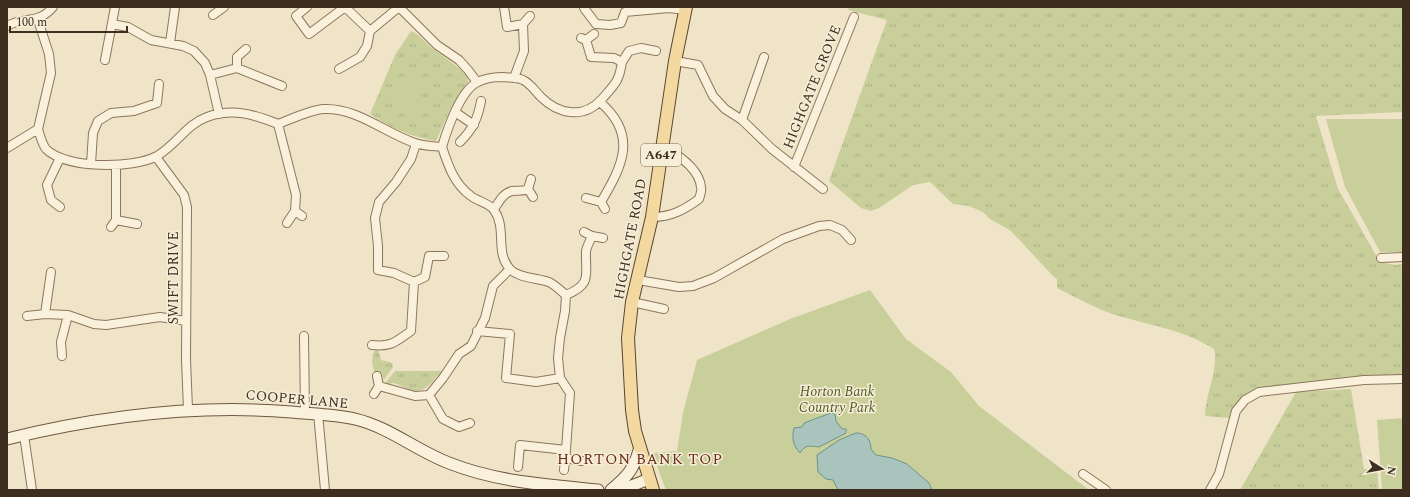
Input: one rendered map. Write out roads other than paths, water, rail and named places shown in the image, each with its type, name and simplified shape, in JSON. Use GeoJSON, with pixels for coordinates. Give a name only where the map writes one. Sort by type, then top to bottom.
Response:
{"type":"FeatureCollection","features":[{"type":"Feature","properties":{"kind":"main road","name":"HIGHGATE ROAD"},"geometry":{"type":"LineString","coordinates":[[640,447],[632,410],[629,383],[628,338],[632,302],[652,217],[675,61],[685,9]]}},
{"type":"Feature","properties":{"kind":"main road","name":"COOPER LANE"},"geometry":{"type":"LineString","coordinates":[[7,439],[91,421],[188,409],[261,409],[356,419],[386,431],[448,463],[476,473],[515,482],[598,490]]}},
{"type":"Feature","properties":{"kind":"main road","name":"A647"},"geometry":{"type":"LineString","coordinates":[[640,447],[651,484]]}},
{"type":"Feature","properties":{"kind":"main road"},"geometry":{"type":"LineString","coordinates":[[611,490],[630,472],[636,463],[640,447]]}},
{"type":"Feature","properties":{"kind":"main road"},"geometry":{"type":"LineString","coordinates":[[621,490],[651,484]]}},
{"type":"Feature","properties":{"kind":"street"},"geometry":{"type":"LineString","coordinates":[[7,26],[13,23],[38,20],[48,14],[53,7]]}},
{"type":"Feature","properties":{"kind":"street"},"geometry":{"type":"LineString","coordinates":[[105,60],[115,7]]}},
{"type":"Feature","properties":{"kind":"street"},"geometry":{"type":"LineString","coordinates":[[170,43],[175,7]]}},
{"type":"Feature","properties":{"kind":"street"},"geometry":{"type":"LineString","coordinates":[[213,15],[224,7]]}},
{"type":"Feature","properties":{"kind":"street"},"geometry":{"type":"LineString","coordinates":[[307,7],[296,16],[310,34],[345,7],[370,31]]}},
{"type":"Feature","properties":{"kind":"street"},"geometry":{"type":"LineString","coordinates":[[338,69],[360,57],[367,46],[370,31],[399,7],[436,45],[459,60],[477,82]]}},
{"type":"Feature","properties":{"kind":"street"},"geometry":{"type":"LineString","coordinates":[[504,7],[507,27],[523,24],[530,16]]}},
{"type":"Feature","properties":{"kind":"street"},"geometry":{"type":"LineString","coordinates":[[584,8],[596,24],[610,25],[621,23],[625,12],[669,8],[685,9]]}},
{"type":"Feature","properties":{"kind":"street","name":"HIGHGATE GROVE"},"geometry":{"type":"LineString","coordinates":[[794,167],[854,17]]}},
{"type":"Feature","properties":{"kind":"street"},"geometry":{"type":"LineString","coordinates":[[38,20],[49,54],[51,73],[38,129],[46,148],[60,158],[92,164],[116,166],[138,163],[156,156],[172,146],[193,123],[206,117],[219,114],[252,114],[278,124],[324,109],[341,111],[359,116],[416,144],[442,147]]}},
{"type":"Feature","properties":{"kind":"street"},"geometry":{"type":"LineString","coordinates":[[112,24],[128,27],[151,40],[170,43],[194,51],[205,63],[210,76],[219,114]]}},
{"type":"Feature","properties":{"kind":"street"},"geometry":{"type":"LineString","coordinates":[[514,78],[524,50],[523,24]]}},
{"type":"Feature","properties":{"kind":"street"},"geometry":{"type":"LineString","coordinates":[[587,37],[592,57],[614,58],[622,62]]}},
{"type":"Feature","properties":{"kind":"street"},"geometry":{"type":"LineString","coordinates":[[566,295],[550,283],[520,274],[510,269],[502,255],[500,223],[494,209],[471,197],[461,188],[450,171],[442,147],[455,112],[468,90],[477,82],[495,77],[514,78],[527,83],[550,104],[562,110],[576,113],[590,110],[600,102],[618,81],[622,62],[629,51],[641,48],[656,51]]}},
{"type":"Feature","properties":{"kind":"street"},"geometry":{"type":"LineString","coordinates":[[237,68],[237,57],[246,49]]}},
{"type":"Feature","properties":{"kind":"street"},"geometry":{"type":"LineString","coordinates":[[742,120],[764,57]]}},
{"type":"Feature","properties":{"kind":"street"},"geometry":{"type":"LineString","coordinates":[[675,61],[698,65],[714,96],[725,109],[742,120],[772,149],[823,189]]}},
{"type":"Feature","properties":{"kind":"street"},"geometry":{"type":"LineString","coordinates":[[210,76],[237,68],[282,86]]}},
{"type":"Feature","properties":{"kind":"street"},"geometry":{"type":"LineString","coordinates":[[92,164],[93,133],[98,121],[111,114],[134,111],[157,103],[159,84]]}},
{"type":"Feature","properties":{"kind":"street"},"geometry":{"type":"LineString","coordinates":[[460,142],[470,132],[477,120],[481,101]]}},
{"type":"Feature","properties":{"kind":"street"},"geometry":{"type":"LineString","coordinates":[[586,198],[603,205],[617,174],[623,149],[621,133],[617,122],[610,111],[600,102]]}},
{"type":"Feature","properties":{"kind":"street"},"geometry":{"type":"LineString","coordinates":[[455,112],[474,125]]}},
{"type":"Feature","properties":{"kind":"street"},"geometry":{"type":"LineString","coordinates":[[278,124],[296,195],[295,211],[287,223]]}},
{"type":"Feature","properties":{"kind":"street"},"geometry":{"type":"LineString","coordinates":[[7,148],[38,129]]}},
{"type":"Feature","properties":{"kind":"street"},"geometry":{"type":"LineString","coordinates":[[416,144],[411,159],[396,182],[379,202],[375,218],[378,246],[378,270],[394,273],[414,282],[425,277],[427,253],[444,256]]}},
{"type":"Feature","properties":{"kind":"street"},"geometry":{"type":"LineString","coordinates":[[652,217],[671,216],[687,208],[699,199],[702,187],[698,177],[688,165],[674,153],[662,146]]}},
{"type":"Feature","properties":{"kind":"street","name":"SWIFT DRIVE"},"geometry":{"type":"LineString","coordinates":[[156,156],[184,196],[187,207],[186,321],[188,409]]}},
{"type":"Feature","properties":{"kind":"street"},"geometry":{"type":"LineString","coordinates":[[60,158],[47,186],[51,200],[60,207]]}},
{"type":"Feature","properties":{"kind":"street"},"geometry":{"type":"LineString","coordinates":[[116,166],[113,224],[137,224]]}},
{"type":"Feature","properties":{"kind":"street"},"geometry":{"type":"LineString","coordinates":[[531,179],[528,189],[533,197]]}},
{"type":"Feature","properties":{"kind":"street"},"geometry":{"type":"LineString","coordinates":[[494,209],[503,196],[512,191],[523,191],[528,189]]}},
{"type":"Feature","properties":{"kind":"street"},"geometry":{"type":"LineString","coordinates":[[295,211],[302,216]]}},
{"type":"Feature","properties":{"kind":"street"},"geometry":{"type":"LineString","coordinates":[[638,280],[679,287],[693,286],[714,278],[783,240],[818,226],[830,225],[842,230],[851,240]]}},
{"type":"Feature","properties":{"kind":"street"},"geometry":{"type":"LineString","coordinates":[[584,232],[592,236],[603,238]]}},
{"type":"Feature","properties":{"kind":"street"},"geometry":{"type":"LineString","coordinates":[[566,295],[578,290],[588,274],[586,249],[592,236]]}},
{"type":"Feature","properties":{"kind":"street"},"geometry":{"type":"LineString","coordinates":[[1381,258],[1403,257]]}},
{"type":"Feature","properties":{"kind":"street"},"geometry":{"type":"LineString","coordinates":[[379,386],[415,396],[429,395],[443,378],[459,354],[471,346],[485,318],[493,286],[510,269]]}},
{"type":"Feature","properties":{"kind":"street"},"geometry":{"type":"LineString","coordinates":[[45,314],[51,272]]}},
{"type":"Feature","properties":{"kind":"street"},"geometry":{"type":"LineString","coordinates":[[372,344],[383,346],[390,345],[411,331],[414,282]]}},
{"type":"Feature","properties":{"kind":"street"},"geometry":{"type":"LineString","coordinates":[[564,470],[570,393],[560,378],[558,358],[566,295]]}},
{"type":"Feature","properties":{"kind":"street"},"geometry":{"type":"LineString","coordinates":[[632,302],[664,310]]}},
{"type":"Feature","properties":{"kind":"street"},"geometry":{"type":"LineString","coordinates":[[27,316],[45,314],[68,315],[94,324],[106,325],[160,318],[186,321]]}},
{"type":"Feature","properties":{"kind":"street"},"geometry":{"type":"LineString","coordinates":[[62,356],[61,342],[68,315]]}},
{"type":"Feature","properties":{"kind":"street"},"geometry":{"type":"LineString","coordinates":[[478,331],[510,334],[506,378],[536,382],[560,378]]}},
{"type":"Feature","properties":{"kind":"street"},"geometry":{"type":"LineString","coordinates":[[304,336],[305,413]]}},
{"type":"Feature","properties":{"kind":"street"},"geometry":{"type":"LineString","coordinates":[[374,394],[379,386],[377,376]]}},
{"type":"Feature","properties":{"kind":"street"},"geometry":{"type":"LineString","coordinates":[[1210,490],[1219,474],[1236,411],[1245,400],[1258,392],[1364,380],[1403,379]]}},
{"type":"Feature","properties":{"kind":"street"},"geometry":{"type":"LineString","coordinates":[[429,395],[443,419],[459,427],[470,423]]}},
{"type":"Feature","properties":{"kind":"street"},"geometry":{"type":"LineString","coordinates":[[318,414],[325,490]]}},
{"type":"Feature","properties":{"kind":"street"},"geometry":{"type":"LineString","coordinates":[[24,435],[32,490]]}},
{"type":"Feature","properties":{"kind":"street"},"geometry":{"type":"LineString","coordinates":[[518,467],[520,445],[566,454],[582,461]]}},
{"type":"Feature","properties":{"kind":"street"},"geometry":{"type":"LineString","coordinates":[[1082,474],[1106,490]]}},
{"type":"Feature","properties":{"kind":"water"},"geometry":{"type":"Polygon","coordinates":[[[831,413],[835,414],[836,421],[842,429],[846,429],[846,433],[819,447],[806,447],[800,453],[795,447],[793,441],[794,428],[802,427],[804,423],[831,413]]]}},
{"type":"Feature","properties":{"kind":"water"},"geometry":{"type":"Polygon","coordinates":[[[856,433],[863,434],[867,438],[871,449],[876,455],[892,458],[907,464],[929,483],[932,490],[838,490],[833,480],[826,479],[818,472],[817,455],[839,440],[856,433]]]}},
{"type":"Feature","properties":{"kind":"district","name":"HORTON BANK TOP"},"geometry":{"type":"Point","coordinates":[640,459]}},
{"type":"Feature","properties":{"kind":"park label","name":"Horton Bank Country Park"},"geometry":{"type":"Point","coordinates":[837,400]}}]}
